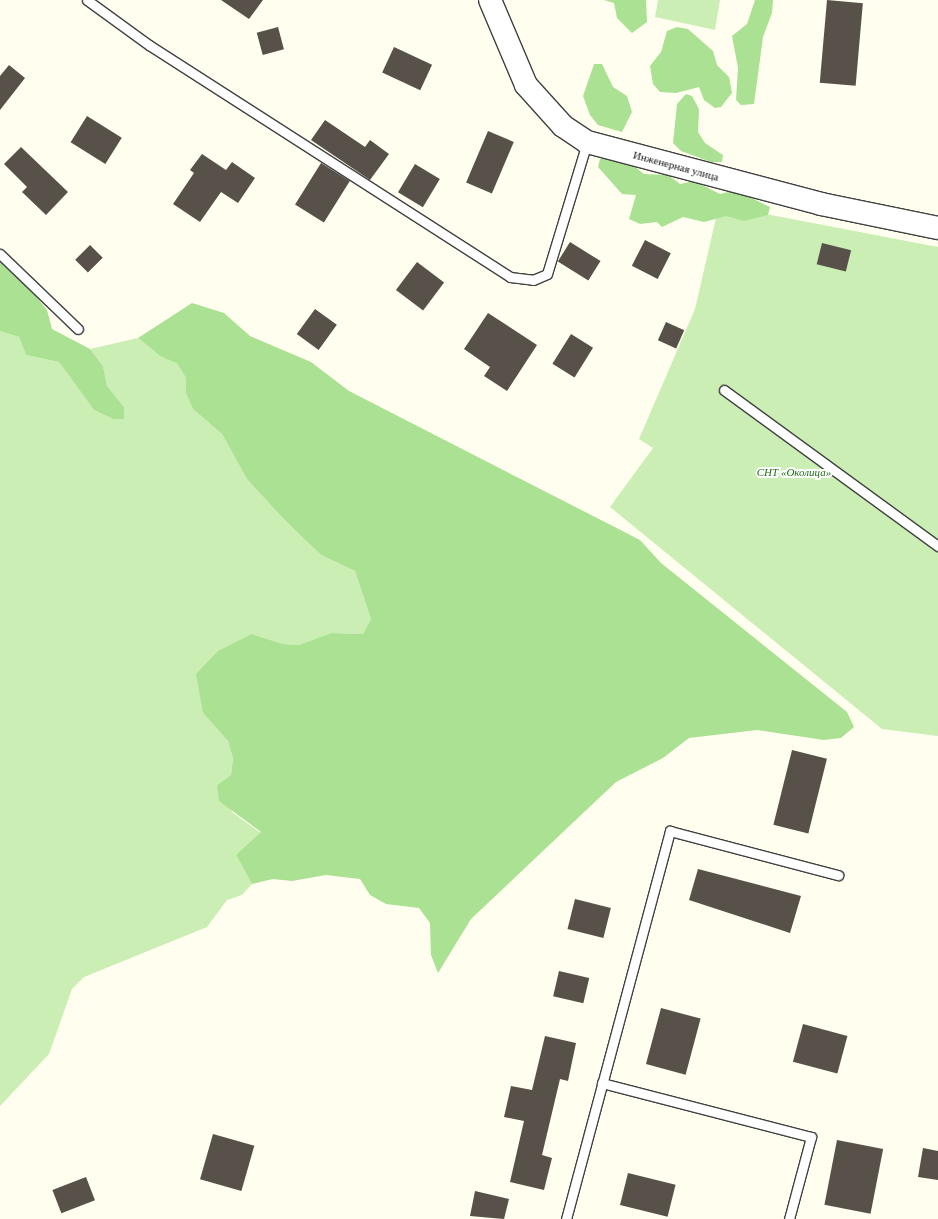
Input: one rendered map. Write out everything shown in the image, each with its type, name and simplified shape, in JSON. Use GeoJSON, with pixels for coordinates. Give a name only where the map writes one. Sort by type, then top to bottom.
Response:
{"type":"FeatureCollection","features":[{"type":"Feature","properties":{"kind":"street","name":"Инженерная улица"},"geometry":{"type":"LineString","coordinates":[[490,0],[526,85],[564,126],[587,142],[821,204],[938,228]]}},
{"type":"Feature","properties":{"kind":"lane"},"geometry":{"type":"LineString","coordinates":[[87,0],[149,45],[510,277],[532,280],[547,274],[587,142]]}},
{"type":"Feature","properties":{"kind":"lane"},"geometry":{"type":"LineString","coordinates":[[0,254],[78,329]]}},
{"type":"Feature","properties":{"kind":"lane"},"geometry":{"type":"LineString","coordinates":[[724,390],[938,546]]}},
{"type":"Feature","properties":{"kind":"lane"},"geometry":{"type":"LineString","coordinates":[[566,1219],[670,831],[838,875]]}},
{"type":"Feature","properties":{"kind":"lane"},"geometry":{"type":"LineString","coordinates":[[602,1083],[811,1137],[789,1219]]}},
{"type":"Feature","properties":{"kind":"green space"},"geometry":{"type":"Polygon","coordinates":[[[604,0],[646,0],[647,22],[632,33],[617,18],[614,3],[604,0]]]}},
{"type":"Feature","properties":{"kind":"green space"},"geometry":{"type":"Polygon","coordinates":[[[658,0],[720,0],[715,30],[655,17],[658,0]]]}},
{"type":"Feature","properties":{"kind":"green space"},"geometry":{"type":"Polygon","coordinates":[[[755,0],[773,0],[772,13],[763,37],[754,104],[741,105],[736,100],[738,68],[732,36],[747,24],[755,0]]]}},
{"type":"Feature","properties":{"kind":"green space"},"geometry":{"type":"Polygon","coordinates":[[[677,27],[688,29],[713,51],[717,65],[729,77],[732,93],[721,107],[715,108],[704,100],[699,87],[676,93],[660,92],[653,84],[650,66],[661,52],[667,31],[677,27]]]}},
{"type":"Feature","properties":{"kind":"green space"},"geometry":{"type":"Polygon","coordinates":[[[594,64],[602,64],[613,87],[627,96],[632,112],[622,132],[598,125],[590,115],[583,96],[594,64]]]}},
{"type":"Feature","properties":{"kind":"green space"},"geometry":{"type":"Polygon","coordinates":[[[686,94],[692,96],[699,109],[698,132],[705,143],[723,155],[722,162],[711,162],[681,151],[673,143],[677,104],[686,94]]]}},
{"type":"Feature","properties":{"kind":"green space"},"geometry":{"type":"Polygon","coordinates":[[[609,155],[634,166],[644,174],[668,175],[680,184],[694,181],[720,194],[733,191],[745,195],[770,207],[768,215],[744,221],[726,216],[704,222],[683,217],[662,227],[657,222],[640,224],[629,219],[636,195],[622,194],[598,167],[600,159],[609,155]]]}},
{"type":"Feature","properties":{"kind":"green space","name":"СНТ «Околица»"},"geometry":{"type":"Polygon","coordinates":[[[719,205],[938,247],[938,736],[882,729],[610,507],[653,448],[639,439],[695,309],[719,205]]]}},
{"type":"Feature","properties":{"kind":"green space"},"geometry":{"type":"Polygon","coordinates":[[[0,254],[15,260],[22,279],[47,310],[52,329],[90,349],[103,366],[107,386],[124,407],[124,419],[113,419],[94,410],[59,362],[26,355],[19,337],[0,331],[0,254]]]}},
{"type":"Feature","properties":{"kind":"green space"},"geometry":{"type":"Polygon","coordinates":[[[192,303],[224,313],[250,336],[311,362],[349,391],[640,540],[661,563],[847,712],[854,727],[841,738],[824,740],[757,730],[689,738],[663,758],[616,782],[471,919],[438,973],[431,955],[430,923],[419,908],[386,904],[370,895],[360,879],[326,875],[292,881],[273,879],[252,884],[236,855],[261,832],[219,801],[217,785],[231,775],[233,758],[228,741],[203,713],[196,674],[218,651],[252,634],[283,644],[299,645],[331,633],[363,634],[371,619],[355,571],[321,555],[284,519],[247,479],[222,434],[193,409],[186,394],[186,378],[177,363],[160,356],[138,338],[192,303]]]}},
{"type":"Feature","properties":{"kind":"green space"},"geometry":{"type":"Polygon","coordinates":[[[0,331],[19,337],[26,355],[59,362],[94,410],[113,419],[124,407],[107,386],[103,366],[90,349],[138,338],[160,356],[177,362],[186,378],[186,394],[193,409],[222,434],[247,479],[321,555],[355,571],[371,619],[363,634],[331,633],[299,645],[283,644],[252,634],[203,713],[228,741],[233,758],[231,775],[217,785],[233,813],[261,833],[236,855],[252,884],[242,895],[227,900],[207,927],[84,977],[72,989],[49,1054],[0,1106],[0,331]]]}},
{"type":"Feature","properties":{"kind":"building"},"geometry":{"type":"Polygon","coordinates":[[[221,0],[263,0],[249,19],[221,0]]]}},
{"type":"Feature","properties":{"kind":"building"},"geometry":{"type":"Polygon","coordinates":[[[827,0],[863,3],[856,86],[820,83],[827,0]]]}},
{"type":"Feature","properties":{"kind":"building"},"geometry":{"type":"Polygon","coordinates":[[[278,27],[284,49],[263,55],[257,33],[278,27]]]}},
{"type":"Feature","properties":{"kind":"building"},"geometry":{"type":"Polygon","coordinates":[[[394,47],[432,65],[420,90],[382,72],[394,47]]]}},
{"type":"Feature","properties":{"kind":"building"},"geometry":{"type":"Polygon","coordinates":[[[9,65],[25,78],[0,110],[0,76],[9,65]]]}},
{"type":"Feature","properties":{"kind":"building"},"geometry":{"type":"Polygon","coordinates":[[[87,116],[122,138],[105,164],[71,142],[87,116]]]}},
{"type":"Feature","properties":{"kind":"building"},"geometry":{"type":"Polygon","coordinates":[[[325,120],[365,147],[370,140],[389,154],[370,180],[311,140],[325,120]]]}},
{"type":"Feature","properties":{"kind":"building"},"geometry":{"type":"Polygon","coordinates":[[[488,131],[514,142],[492,193],[466,183],[488,131]]]}},
{"type":"Feature","properties":{"kind":"building"},"geometry":{"type":"Polygon","coordinates":[[[21,147],[68,192],[46,215],[22,192],[27,187],[4,164],[21,147]]]}},
{"type":"Feature","properties":{"kind":"building"},"geometry":{"type":"Polygon","coordinates":[[[202,154],[226,170],[232,162],[255,178],[238,203],[221,192],[200,222],[173,204],[194,173],[190,170],[202,154]]]}},
{"type":"Feature","properties":{"kind":"building"},"geometry":{"type":"Polygon","coordinates":[[[321,163],[350,181],[324,223],[295,205],[321,163]]]}},
{"type":"Feature","properties":{"kind":"building"},"geometry":{"type":"Polygon","coordinates":[[[415,164],[440,179],[423,207],[398,192],[415,164]]]}},
{"type":"Feature","properties":{"kind":"building"},"geometry":{"type":"Polygon","coordinates":[[[645,240],[671,253],[658,279],[632,266],[645,240]]]}},
{"type":"Feature","properties":{"kind":"building"},"geometry":{"type":"Polygon","coordinates":[[[570,242],[601,261],[588,281],[558,262],[570,242]]]}},
{"type":"Feature","properties":{"kind":"building"},"geometry":{"type":"Polygon","coordinates":[[[822,243],[851,250],[846,272],[817,264],[822,243]]]}},
{"type":"Feature","properties":{"kind":"building"},"geometry":{"type":"Polygon","coordinates":[[[90,245],[103,258],[88,273],[75,260],[90,245]]]}},
{"type":"Feature","properties":{"kind":"building"},"geometry":{"type":"Polygon","coordinates":[[[417,262],[444,282],[423,310],[396,290],[417,262]]]}},
{"type":"Feature","properties":{"kind":"building"},"geometry":{"type":"Polygon","coordinates":[[[315,309],[337,325],[319,350],[297,334],[315,309]]]}},
{"type":"Feature","properties":{"kind":"building"},"geometry":{"type":"Polygon","coordinates":[[[488,313],[537,345],[507,391],[484,376],[490,367],[464,349],[488,313]]]}},
{"type":"Feature","properties":{"kind":"building"},"geometry":{"type":"Polygon","coordinates":[[[666,322],[684,330],[676,348],[658,340],[666,322]]]}},
{"type":"Feature","properties":{"kind":"building"},"geometry":{"type":"Polygon","coordinates":[[[571,334],[593,348],[575,377],[552,364],[571,334]]]}},
{"type":"Feature","properties":{"kind":"building"},"geometry":{"type":"Polygon","coordinates":[[[792,750],[827,759],[808,833],[773,825],[792,750]]]}},
{"type":"Feature","properties":{"kind":"building"},"geometry":{"type":"Polygon","coordinates":[[[698,869],[801,896],[790,933],[689,900],[698,869]]]}},
{"type":"Feature","properties":{"kind":"building"},"geometry":{"type":"Polygon","coordinates":[[[575,899],[611,908],[603,938],[568,929],[575,899]]]}},
{"type":"Feature","properties":{"kind":"building"},"geometry":{"type":"Polygon","coordinates":[[[559,971],[589,978],[583,1003],[553,996],[559,971]]]}},
{"type":"Feature","properties":{"kind":"building"},"geometry":{"type":"Polygon","coordinates":[[[661,1008],[701,1019],[686,1075],[646,1064],[661,1008]]]}},
{"type":"Feature","properties":{"kind":"building"},"geometry":{"type":"Polygon","coordinates":[[[803,1024],[847,1036],[837,1074],[793,1062],[803,1024]]]}},
{"type":"Feature","properties":{"kind":"building"},"geometry":{"type":"Polygon","coordinates":[[[545,1036],[576,1043],[568,1081],[560,1079],[542,1155],[552,1158],[544,1190],[510,1182],[524,1121],[504,1117],[511,1086],[532,1090],[545,1036]]]}},
{"type":"Feature","properties":{"kind":"building"},"geometry":{"type":"Polygon","coordinates":[[[213,1134],[254,1146],[241,1191],[200,1179],[213,1134]]]}},
{"type":"Feature","properties":{"kind":"building"},"geometry":{"type":"Polygon","coordinates":[[[837,1140],[883,1149],[871,1214],[824,1205],[837,1140]]]}},
{"type":"Feature","properties":{"kind":"building"},"geometry":{"type":"Polygon","coordinates":[[[923,1148],[938,1151],[938,1180],[918,1177],[923,1148]]]}},
{"type":"Feature","properties":{"kind":"building"},"geometry":{"type":"Polygon","coordinates":[[[628,1173],[676,1185],[668,1217],[620,1205],[628,1173]]]}},
{"type":"Feature","properties":{"kind":"building"},"geometry":{"type":"Polygon","coordinates":[[[86,1177],[95,1200],[61,1213],[52,1190],[86,1177]]]}},
{"type":"Feature","properties":{"kind":"building"},"geometry":{"type":"Polygon","coordinates":[[[475,1191],[509,1199],[504,1219],[470,1216],[475,1191]]]}}]}
